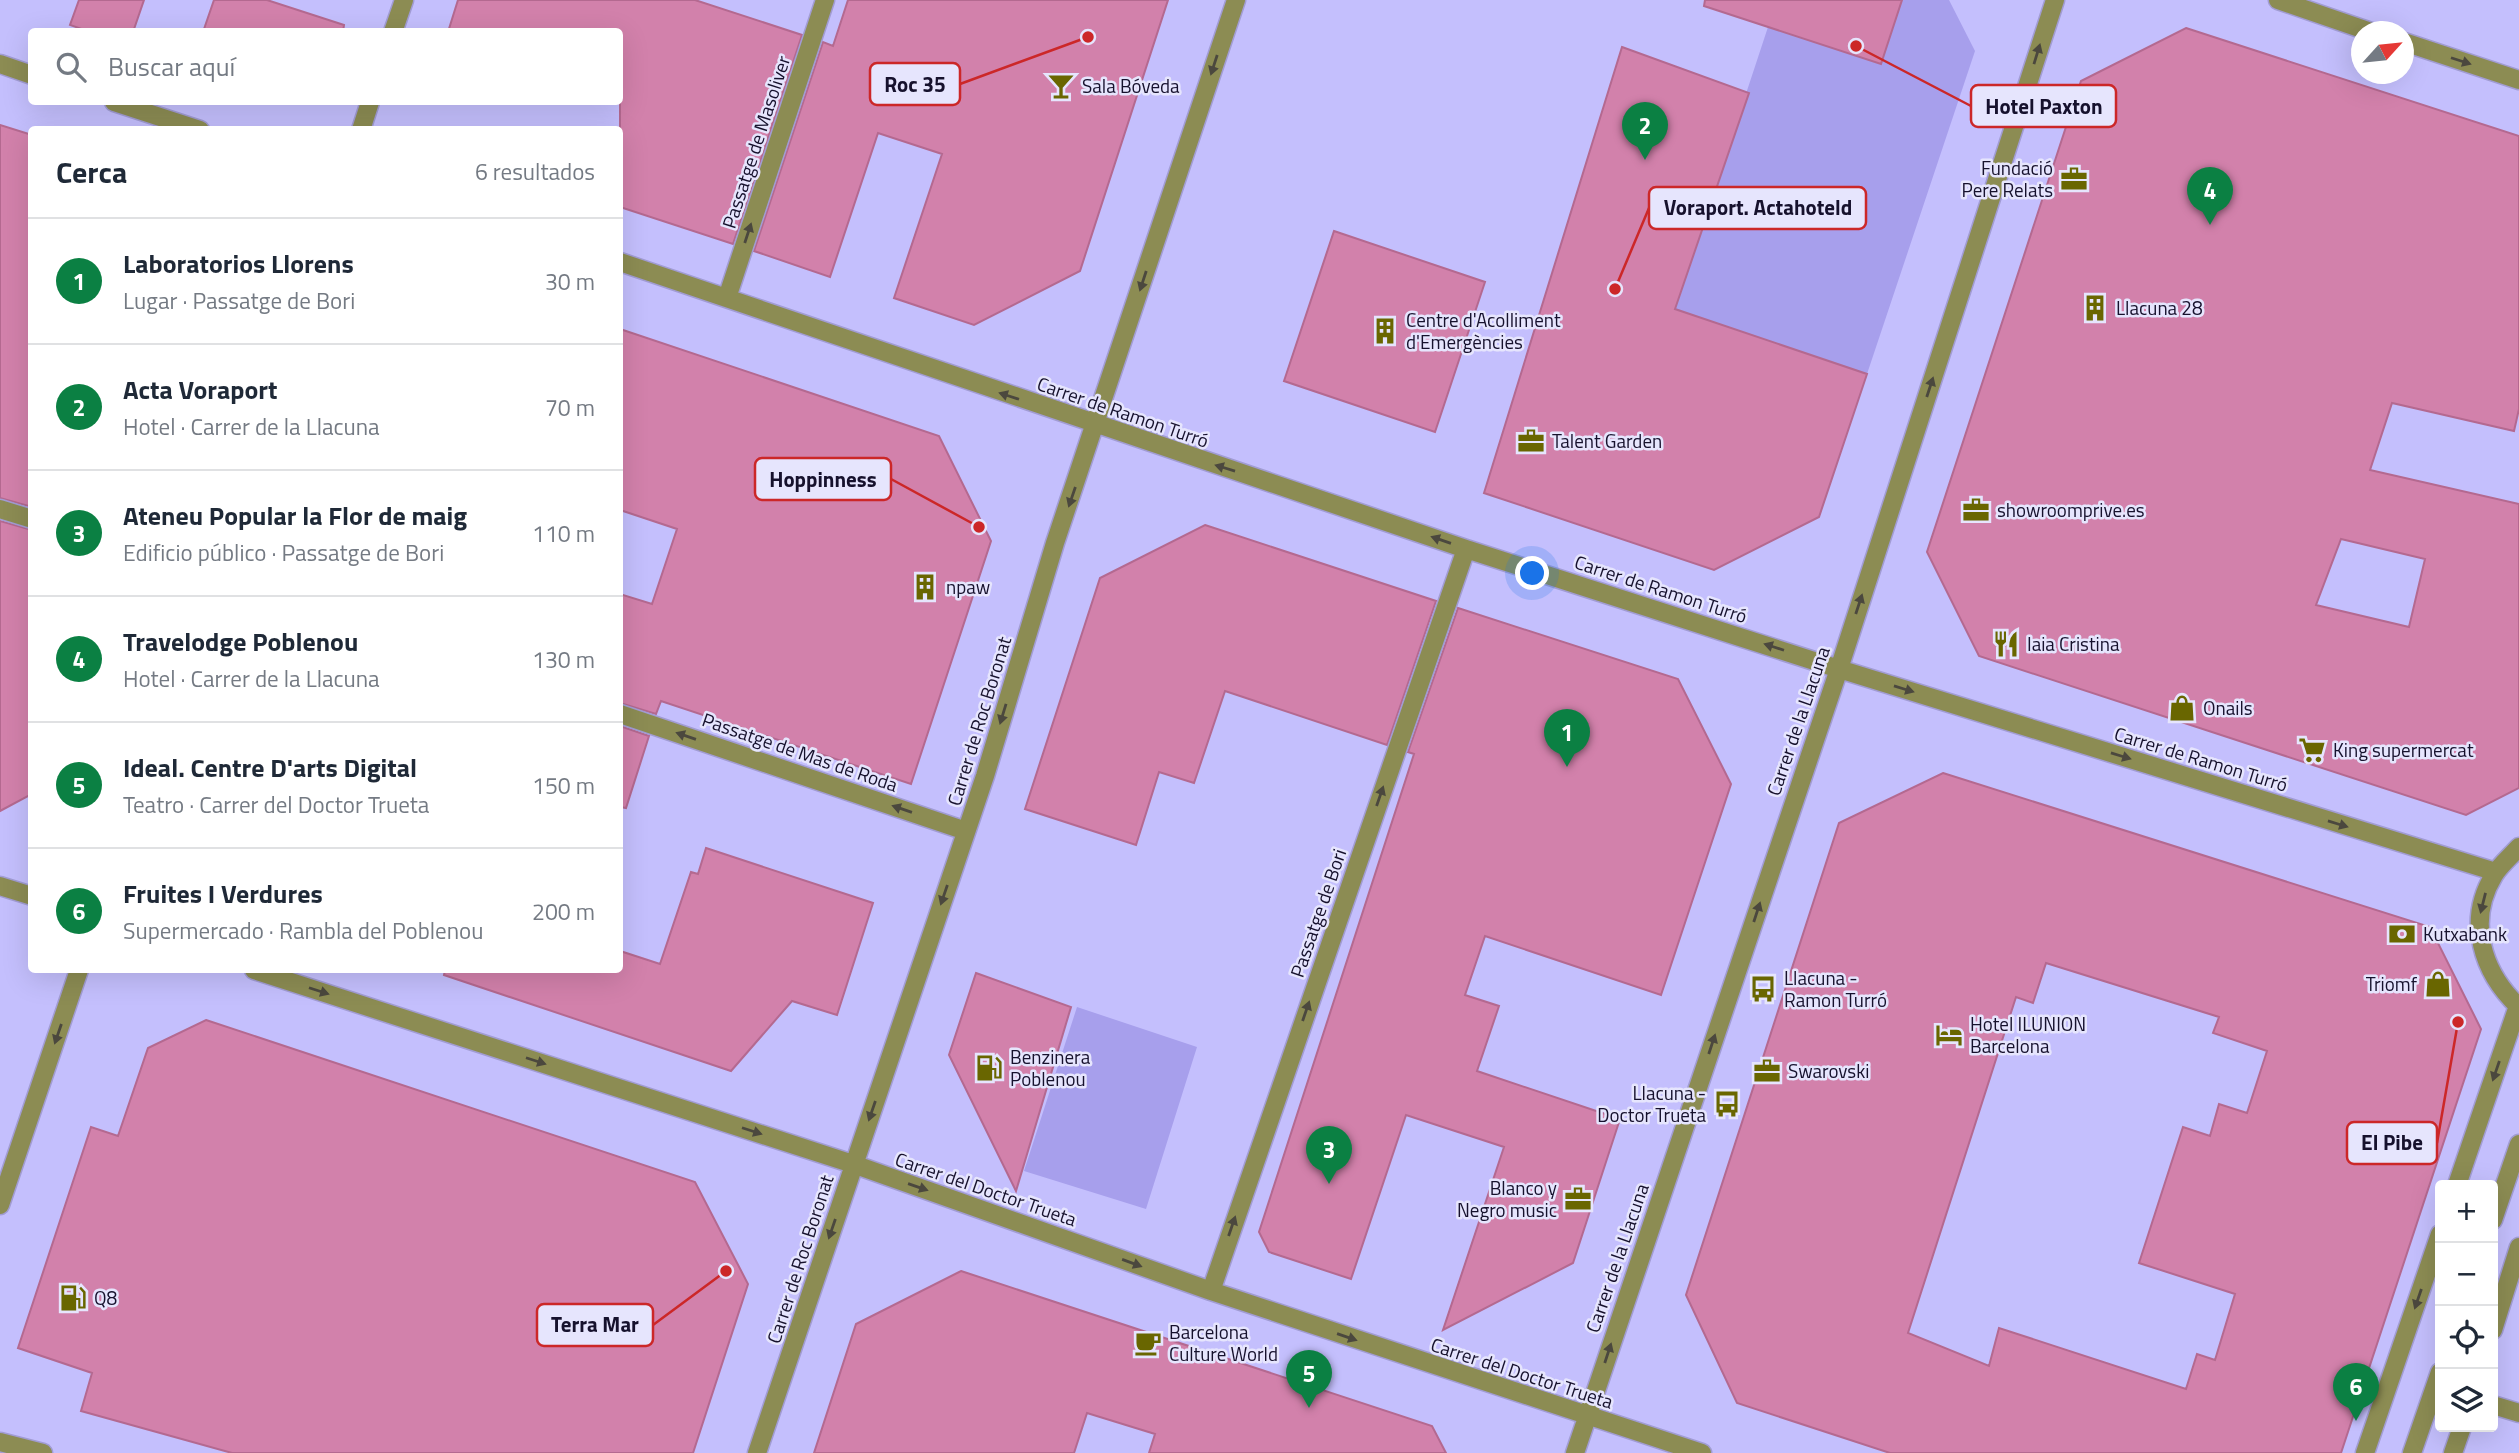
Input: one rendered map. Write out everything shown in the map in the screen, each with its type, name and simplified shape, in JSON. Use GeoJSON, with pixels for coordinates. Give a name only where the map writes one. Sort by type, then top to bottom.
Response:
{"type":"FeatureCollection","features":[{"type":"Feature","properties":{"kind":"street"},"geometry":{"type":"LineString","coordinates":[[394,28],[404,0]]}},
{"type":"Feature","properties":{"kind":"street","name":"Passatge de Masoliver"},"geometry":{"type":"LineString","coordinates":[[727,298],[825,0]]}},
{"type":"Feature","properties":{"kind":"street","name":"Carrer de Roc Boronat"},"geometry":{"type":"LineString","coordinates":[[757,1453],[966,831],[1055,544],[1097,425],[1236,0]]}},
{"type":"Feature","properties":{"kind":"street","name":"Carrer de la Llacuna"},"geometry":{"type":"LineString","coordinates":[[1575,1453],[1839,669],[2054,0]]}},
{"type":"Feature","properties":{"kind":"street"},"geometry":{"type":"LineString","coordinates":[[2278,0],[2351,25]]}},
{"type":"Feature","properties":{"kind":"street"},"geometry":{"type":"LineString","coordinates":[[2414,46],[2519,80]]}},
{"type":"Feature","properties":{"kind":"street"},"geometry":{"type":"LineString","coordinates":[[0,64],[28,74]]}},
{"type":"Feature","properties":{"kind":"street"},"geometry":{"type":"LineString","coordinates":[[123,105],[188,126]]}},
{"type":"Feature","properties":{"kind":"street"},"geometry":{"type":"LineString","coordinates":[[361,126],[369,105]]}},
{"type":"Feature","properties":{"kind":"street","name":"Carrer de Ramon Turró"},"geometry":{"type":"LineString","coordinates":[[623,263],[1466,549],[1839,669],[2496,872]]}},
{"type":"Feature","properties":{"kind":"street"},"geometry":{"type":"LineString","coordinates":[[0,509],[28,518]]}},
{"type":"Feature","properties":{"kind":"street","name":"Passatge de Bori"},"geometry":{"type":"LineString","coordinates":[[1211,1291],[1466,549]]}},
{"type":"Feature","properties":{"kind":"street","name":"Passatge de Mas de Roda"},"geometry":{"type":"LineString","coordinates":[[623,715],[966,831]]}},
{"type":"Feature","properties":{"kind":"street"},"geometry":{"type":"LineString","coordinates":[[2459,1180],[2519,1006],[2490,970],[2481,941],[2480,917],[2485,893],[2496,872],[2519,847]]}},
{"type":"Feature","properties":{"kind":"street"},"geometry":{"type":"LineString","coordinates":[[0,886],[28,895]]}},
{"type":"Feature","properties":{"kind":"street"},"geometry":{"type":"LineString","coordinates":[[0,1205],[78,973]]}},
{"type":"Feature","properties":{"kind":"street","name":"Carrer del Doctor Trueta"},"geometry":{"type":"LineString","coordinates":[[263,973],[853,1164],[1211,1291],[1586,1417],[1702,1453]]}},
{"type":"Feature","properties":{"kind":"street"},"geometry":{"type":"LineString","coordinates":[[2498,1205],[2519,1144]]}},
{"type":"Feature","properties":{"kind":"street"},"geometry":{"type":"LineString","coordinates":[[2365,1453],[2437,1243]]}},
{"type":"Feature","properties":{"kind":"street"},"geometry":{"type":"LineString","coordinates":[[2498,1314],[2519,1247]]}},
{"type":"Feature","properties":{"kind":"street"},"geometry":{"type":"LineString","coordinates":[[2412,1453],[2435,1393]]}},
{"type":"Feature","properties":{"kind":"street"},"geometry":{"type":"LineString","coordinates":[[2498,1407],[2519,1413]]}},
{"type":"Feature","properties":{"kind":"street"},"geometry":{"type":"LineString","coordinates":[[2454,1453],[2460,1432]]}},
{"type":"Feature","properties":{"kind":"street"},"geometry":{"type":"LineString","coordinates":[[0,1442],[43,1453]]}},
{"type":"Feature","properties":{"kind":"shaded area"},"geometry":{"type":"Polygon","coordinates":[[[1902,0],[1949,0],[1975,51],[1867,374],[1675,309],[1768,27],[1881,64],[1902,0]]]}},
{"type":"Feature","properties":{"kind":"shaded area"},"geometry":{"type":"Polygon","coordinates":[[[1077,1007],[1197,1047],[1146,1209],[1024,1171],[1077,1007]]]}},
{"type":"Feature","properties":{"kind":"building"},"geometry":{"type":"Polygon","coordinates":[[[79,0],[144,0],[134,28],[79,28],[70,25],[79,0]]]}},
{"type":"Feature","properties":{"kind":"building"},"geometry":{"type":"Polygon","coordinates":[[[214,0],[267,0],[344,25],[344,28],[204,28],[214,0]]]}},
{"type":"Feature","properties":{"kind":"building"},"geometry":{"type":"Polygon","coordinates":[[[458,0],[695,0],[802,35],[733,244],[623,208],[623,126],[620,126],[620,105],[623,105],[623,28],[449,28],[458,0]]]}},
{"type":"Feature","properties":{"kind":"building"},"geometry":{"type":"Polygon","coordinates":[[[848,0],[1168,0],[1080,271],[974,325],[894,298],[942,154],[878,133],[830,277],[754,251],[823,42],[833,46],[848,0]]]}},
{"type":"Feature","properties":{"kind":"building"},"geometry":{"type":"Polygon","coordinates":[[[1705,0],[1902,0],[1881,64],[1704,6],[1705,0]]]}},
{"type":"Feature","properties":{"kind":"building"},"geometry":{"type":"Polygon","coordinates":[[[2186,28],[2351,82],[2351,84],[2359,84],[2519,136],[2519,409],[2514,431],[2392,403],[2370,470],[2519,504],[2519,788],[2466,815],[1979,656],[1927,552],[2081,81],[2186,28]],[[2341,539],[2316,605],[2409,627],[2425,559],[2341,539]]]}},
{"type":"Feature","properties":{"kind":"building"},"geometry":{"type":"Polygon","coordinates":[[[1622,47],[1749,93],[1675,309],[1867,374],[1819,517],[1714,570],[1484,493],[1622,47]]]}},
{"type":"Feature","properties":{"kind":"building"},"geometry":{"type":"Polygon","coordinates":[[[0,125],[28,134],[28,506],[0,498],[0,125]]]}},
{"type":"Feature","properties":{"kind":"building","name":"Centre d'Acolliment d'Emergències"},"geometry":{"type":"Polygon","coordinates":[[[1334,231],[1485,282],[1435,432],[1284,381],[1334,231]]]}},
{"type":"Feature","properties":{"kind":"building"},"geometry":{"type":"Polygon","coordinates":[[[623,330],[939,436],[991,541],[911,784],[661,701],[656,714],[623,704],[623,595],[652,604],[677,529],[623,511],[623,330]]]}},
{"type":"Feature","properties":{"kind":"building"},"geometry":{"type":"Polygon","coordinates":[[[0,521],[28,529],[28,796],[0,811],[0,521]]]}},
{"type":"Feature","properties":{"kind":"building"},"geometry":{"type":"Polygon","coordinates":[[[1205,525],[1436,601],[1387,745],[1225,691],[1194,783],[1159,772],[1136,845],[1025,809],[1100,578],[1205,525]]]}},
{"type":"Feature","properties":{"kind":"building"},"geometry":{"type":"Polygon","coordinates":[[[1458,608],[1678,679],[1731,784],[1661,995],[1485,936],[1465,995],[1499,1006],[1477,1071],[1620,1119],[1573,1263],[1443,1330],[1504,1147],[1406,1115],[1351,1279],[1269,1252],[1259,1232],[1414,754],[1408,752],[1458,608]]]}},
{"type":"Feature","properties":{"kind":"building"},"geometry":{"type":"Polygon","coordinates":[[[623,727],[649,736],[626,808],[623,808],[623,727]]]}},
{"type":"Feature","properties":{"kind":"building"},"geometry":{"type":"Polygon","coordinates":[[[1943,773],[2430,927],[2481,1029],[2341,1453],[1890,1453],[1737,1403],[1686,1295],[1839,823],[1943,773]],[[2046,963],[2033,1003],[2016,997],[1908,1333],[1989,1366],[1999,1328],[2186,1389],[2197,1354],[2215,1360],[2235,1294],[2139,1263],[2183,1127],[2210,1136],[2219,1104],[2247,1113],[2267,1051],[2213,1033],[2219,1017],[2046,963]]]}},
{"type":"Feature","properties":{"kind":"building"},"geometry":{"type":"Polygon","coordinates":[[[706,848],[873,903],[837,1015],[792,1001],[731,1071],[444,975],[623,973],[623,952],[660,964],[691,872],[698,874],[706,848]]]}},
{"type":"Feature","properties":{"kind":"building"},"geometry":{"type":"Polygon","coordinates":[[[976,973],[1071,1007],[1016,1191],[949,1055],[976,973]]]}},
{"type":"Feature","properties":{"kind":"building"},"geometry":{"type":"Polygon","coordinates":[[[206,1020],[695,1182],[748,1284],[693,1453],[232,1453],[81,1411],[92,1373],[18,1348],[91,1127],[118,1136],[148,1048],[206,1020]]]}},
{"type":"Feature","properties":{"kind":"building"},"geometry":{"type":"Polygon","coordinates":[[[961,1271],[1432,1426],[1446,1453],[1149,1453],[1155,1434],[1087,1413],[1074,1453],[814,1453],[856,1324],[961,1271]]]}},
{"type":"Feature","properties":{"kind":"place","name":"Roc 35"},"geometry":{"type":"Point","coordinates":[1088,37]}},
{"type":"Feature","properties":{"kind":"place","name":"Hotel Paxton"},"geometry":{"type":"Point","coordinates":[1856,46]}},
{"type":"Feature","properties":{"kind":"place","name":"Sala Bóveda"},"geometry":{"type":"Point","coordinates":[1061,86]}},
{"type":"Feature","properties":{"kind":"place","name":"Acta Voraport"},"geometry":{"type":"Point","coordinates":[1645,160]}},
{"type":"Feature","properties":{"kind":"place","name":"Fundació Pere Relats"},"geometry":{"type":"Point","coordinates":[2074,179]}},
{"type":"Feature","properties":{"kind":"place","name":"Travelodge Poblenou"},"geometry":{"type":"Point","coordinates":[2210,225]}},
{"type":"Feature","properties":{"kind":"place","name":"Voraport. Actahoteld"},"geometry":{"type":"Point","coordinates":[1615,289]}},
{"type":"Feature","properties":{"kind":"place","name":"Llacuna 28"},"geometry":{"type":"Point","coordinates":[2095,308]}},
{"type":"Feature","properties":{"kind":"place","name":"Centre d'Acolliment d'Emergències"},"geometry":{"type":"Point","coordinates":[1385,331]}},
{"type":"Feature","properties":{"kind":"place","name":"Talent Garden"},"geometry":{"type":"Point","coordinates":[1531,441]}},
{"type":"Feature","properties":{"kind":"place","name":"showroomprive.es"},"geometry":{"type":"Point","coordinates":[1976,510]}},
{"type":"Feature","properties":{"kind":"place","name":"Hoppinness"},"geometry":{"type":"Point","coordinates":[979,527]}},
{"type":"Feature","properties":{"kind":"place","name":"npaw"},"geometry":{"type":"Point","coordinates":[925,587]}},
{"type":"Feature","properties":{"kind":"place","name":"Iaia Cristina"},"geometry":{"type":"Point","coordinates":[2006,644]}},
{"type":"Feature","properties":{"kind":"place","name":"Onails"},"geometry":{"type":"Point","coordinates":[2182,708]}},
{"type":"Feature","properties":{"kind":"place","name":"King supermercat"},"geometry":{"type":"Point","coordinates":[2312,750]}},
{"type":"Feature","properties":{"kind":"place","name":"Laboratorios Llorens"},"geometry":{"type":"Point","coordinates":[1567,767]}},
{"type":"Feature","properties":{"kind":"place","name":"Kutxabank"},"geometry":{"type":"Point","coordinates":[2402,934]}},
{"type":"Feature","properties":{"kind":"place","name":"Triomf"},"geometry":{"type":"Point","coordinates":[2438,984]}},
{"type":"Feature","properties":{"kind":"place","name":"Llacuna - Ramon Turró"},"geometry":{"type":"Point","coordinates":[1763,989]}},
{"type":"Feature","properties":{"kind":"place","name":"El Pibe"},"geometry":{"type":"Point","coordinates":[2458,1022]}},
{"type":"Feature","properties":{"kind":"place","name":"Hotel ILUNION Barcelona"},"geometry":{"type":"Point","coordinates":[1949,1035]}},
{"type":"Feature","properties":{"kind":"place","name":"Benzinera Poblenou"},"geometry":{"type":"Point","coordinates":[989,1068]}},
{"type":"Feature","properties":{"kind":"place","name":"Swarovski"},"geometry":{"type":"Point","coordinates":[1767,1071]}},
{"type":"Feature","properties":{"kind":"place","name":"Llacuna - Doctor Trueta"},"geometry":{"type":"Point","coordinates":[1727,1104]}},
{"type":"Feature","properties":{"kind":"place","name":"Ateneu Popular la Flor de maig"},"geometry":{"type":"Point","coordinates":[1329,1184]}},
{"type":"Feature","properties":{"kind":"place","name":"Blanco y Negro music"},"geometry":{"type":"Point","coordinates":[1578,1199]}},
{"type":"Feature","properties":{"kind":"place","name":"Terra Mar"},"geometry":{"type":"Point","coordinates":[726,1271]}},
{"type":"Feature","properties":{"kind":"place","name":"Q8"},"geometry":{"type":"Point","coordinates":[73,1298]}},
{"type":"Feature","properties":{"kind":"place","name":"Barcelona Culture World"},"geometry":{"type":"Point","coordinates":[1148,1343]}},
{"type":"Feature","properties":{"kind":"place","name":"Ideal. Centre D'arts Digital"},"geometry":{"type":"Point","coordinates":[1309,1408]}},
{"type":"Feature","properties":{"kind":"place","name":"Fruites I Verdures"},"geometry":{"type":"Point","coordinates":[2356,1421]}}]}
